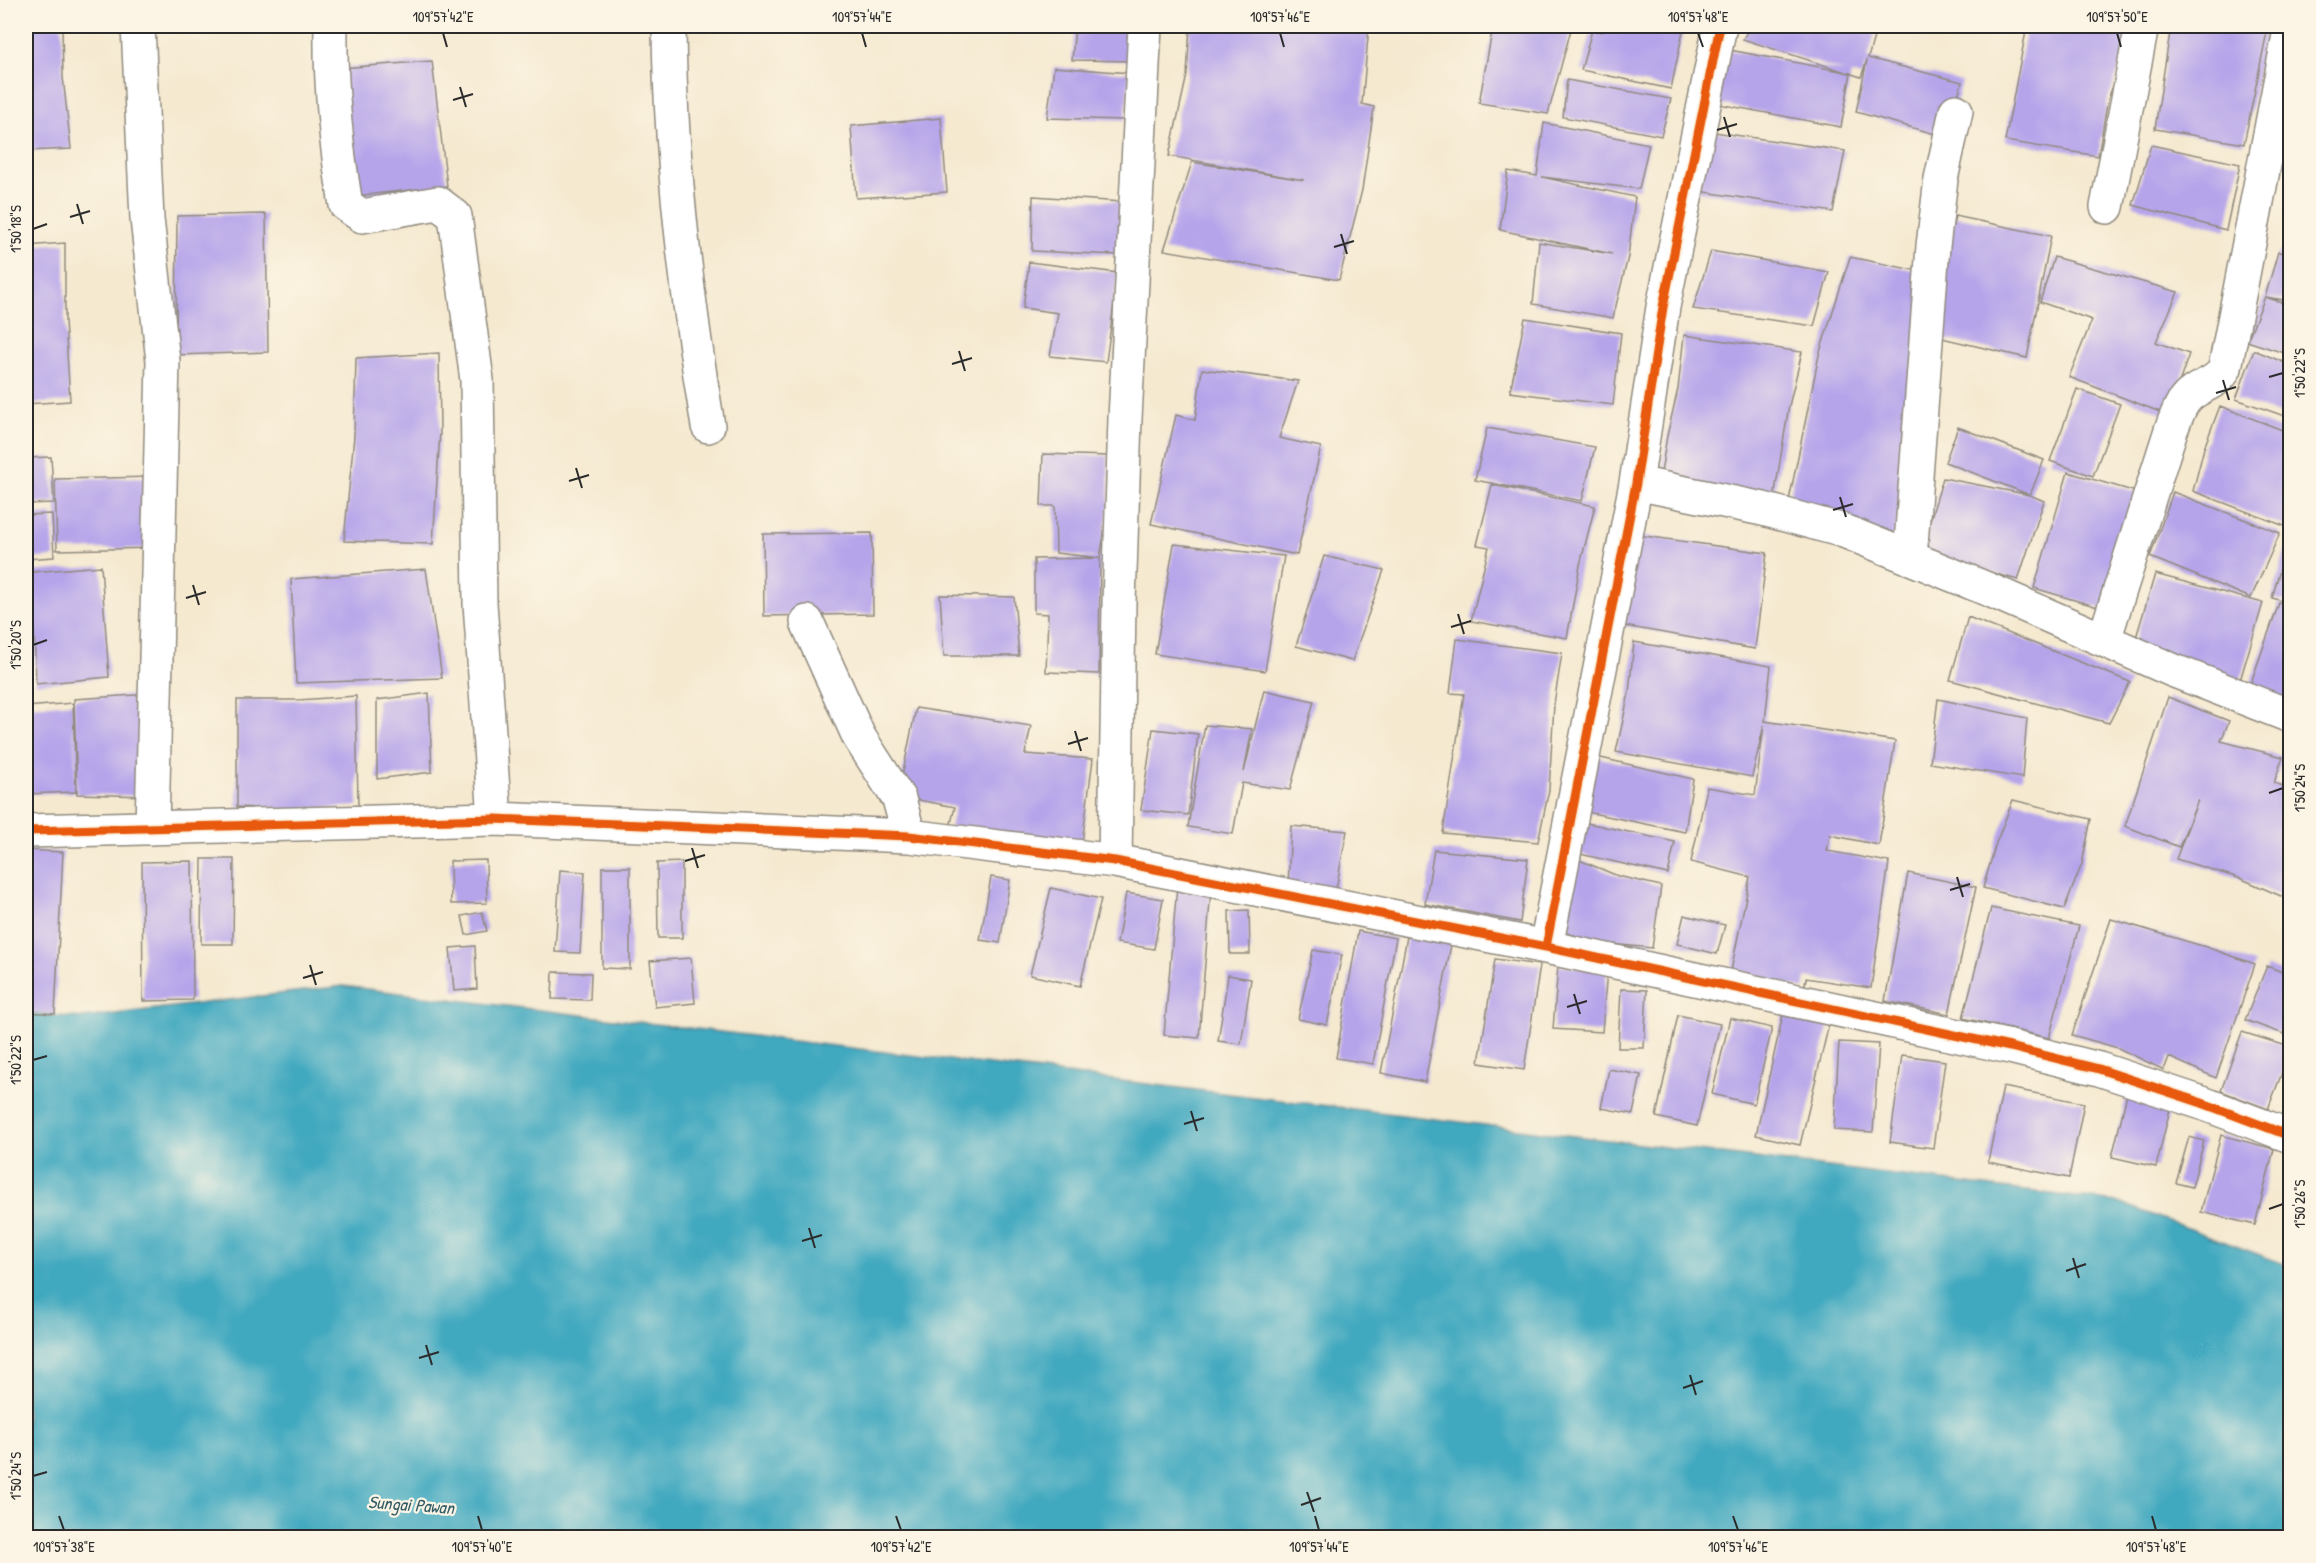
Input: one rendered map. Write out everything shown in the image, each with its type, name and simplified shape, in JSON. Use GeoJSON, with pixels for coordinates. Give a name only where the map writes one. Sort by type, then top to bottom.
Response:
{"type":"FeatureCollection","features":[{"type":"Feature","properties":{"kind":"street"},"geometry":{"type":"LineString","coordinates":[[138,26],[147,219],[163,361],[152,828]]}},
{"type":"Feature","properties":{"kind":"street"},"geometry":{"type":"LineString","coordinates":[[331,26],[330,72],[339,163],[346,205],[362,216],[438,203],[455,216],[477,380],[480,603],[495,819]]}},
{"type":"Feature","properties":{"kind":"street"},"geometry":{"type":"LineString","coordinates":[[669,26],[677,198],[689,312],[708,426]]}},
{"type":"Feature","properties":{"kind":"street"},"geometry":{"type":"LineString","coordinates":[[1115,861],[1119,603],[1125,419],[1145,26]]}},
{"type":"Feature","properties":{"kind":"street"},"geometry":{"type":"LineString","coordinates":[[1546,947],[1636,483],[1663,307],[1720,26]]}},
{"type":"Feature","properties":{"kind":"street"},"geometry":{"type":"LineString","coordinates":[[2107,207],[2142,26]]}},
{"type":"Feature","properties":{"kind":"street"},"geometry":{"type":"LineString","coordinates":[[2104,640],[2171,430],[2184,400],[2200,387],[2222,375],[2226,368],[2290,30]]}},
{"type":"Feature","properties":{"kind":"street"},"geometry":{"type":"LineString","coordinates":[[1910,558],[1933,246],[1941,179],[1956,111]]}},
{"type":"Feature","properties":{"kind":"street"},"geometry":{"type":"LineString","coordinates":[[1636,483],[1763,509],[1844,531],[2172,670],[2290,716]]}},
{"type":"Feature","properties":{"kind":"street"},"geometry":{"type":"LineString","coordinates":[[807,622],[859,737],[899,799],[909,836]]}},
{"type":"Feature","properties":{"kind":"street"},"geometry":{"type":"LineString","coordinates":[[26,831],[495,819],[909,836],[1115,861],[1546,947],[2010,1047],[2088,1066],[2202,1103],[2290,1136]]}},
{"type":"Feature","properties":{"kind":"water","name":"Sungai Pawan"},"geometry":{"type":"Polygon","coordinates":[[[343,986],[2117,1202],[2290,1266],[2290,1537],[26,1537],[26,1013],[83,1018],[343,986]]]}},
{"type":"Feature","properties":{"kind":"building"},"geometry":{"type":"Polygon","coordinates":[[[26,26],[62,26],[63,77],[71,149],[26,151],[26,26]]]}},
{"type":"Feature","properties":{"kind":"building"},"geometry":{"type":"Polygon","coordinates":[[[1075,26],[1141,26],[1137,61],[1072,60],[1075,26]]]}},
{"type":"Feature","properties":{"kind":"building"},"geometry":{"type":"Polygon","coordinates":[[[1190,26],[1369,26],[1362,104],[1374,107],[1362,190],[1339,280],[1164,250],[1192,162],[1304,180],[1169,156],[1187,75],[1190,26]]]}},
{"type":"Feature","properties":{"kind":"building"},"geometry":{"type":"Polygon","coordinates":[[[1493,26],[1572,26],[1548,114],[1479,103],[1493,26]]]}},
{"type":"Feature","properties":{"kind":"building"},"geometry":{"type":"Polygon","coordinates":[[[1604,26],[1684,26],[1671,89],[1581,70],[1592,30],[1602,32],[1604,26]]]}},
{"type":"Feature","properties":{"kind":"building"},"geometry":{"type":"Polygon","coordinates":[[[1750,26],[1877,26],[1868,58],[1962,82],[1946,137],[1856,112],[1867,60],[1861,77],[1743,39],[1750,26]]]}},
{"type":"Feature","properties":{"kind":"building"},"geometry":{"type":"Polygon","coordinates":[[[2027,26],[2129,26],[2126,52],[2108,99],[2098,156],[2005,141],[2027,26]]]}},
{"type":"Feature","properties":{"kind":"building"},"geometry":{"type":"Polygon","coordinates":[[[2171,26],[2268,27],[2244,144],[2155,129],[2171,26]]]}},
{"type":"Feature","properties":{"kind":"building"},"geometry":{"type":"Polygon","coordinates":[[[1719,48],[1851,73],[1841,127],[1708,102],[1719,48]]]}},
{"type":"Feature","properties":{"kind":"building"},"geometry":{"type":"Polygon","coordinates":[[[432,61],[447,186],[355,196],[341,68],[432,61]]]}},
{"type":"Feature","properties":{"kind":"building"},"geometry":{"type":"Polygon","coordinates":[[[1054,67],[1130,73],[1125,120],[1047,118],[1054,67]]]}},
{"type":"Feature","properties":{"kind":"building"},"geometry":{"type":"Polygon","coordinates":[[[1567,80],[1671,99],[1661,136],[1563,117],[1567,80]]]}},
{"type":"Feature","properties":{"kind":"building"},"geometry":{"type":"Polygon","coordinates":[[[941,118],[947,192],[856,198],[851,126],[941,118]]]}},
{"type":"Feature","properties":{"kind":"building"},"geometry":{"type":"Polygon","coordinates":[[[1544,123],[1649,144],[1639,189],[1542,177],[1635,197],[1628,257],[1613,318],[1533,304],[1539,242],[1612,254],[1500,230],[1508,171],[1537,176],[1544,123]]]}},
{"type":"Feature","properties":{"kind":"building"},"geometry":{"type":"Polygon","coordinates":[[[1714,132],[1845,151],[1833,212],[1698,191],[1714,132]]]}},
{"type":"Feature","properties":{"kind":"building"},"geometry":{"type":"Polygon","coordinates":[[[2151,145],[2240,164],[2226,230],[2133,205],[2151,145]]]}},
{"type":"Feature","properties":{"kind":"building"},"geometry":{"type":"Polygon","coordinates":[[[1033,196],[1122,202],[1118,255],[1032,251],[1033,196]]]}},
{"type":"Feature","properties":{"kind":"building"},"geometry":{"type":"Polygon","coordinates":[[[266,214],[268,352],[176,355],[177,216],[266,214]]]}},
{"type":"Feature","properties":{"kind":"building"},"geometry":{"type":"Polygon","coordinates":[[[1955,216],[2051,236],[2027,358],[1929,335],[1955,216]]]}},
{"type":"Feature","properties":{"kind":"building"},"geometry":{"type":"Polygon","coordinates":[[[2290,225],[2290,245],[2284,243],[2290,225]]]}},
{"type":"Feature","properties":{"kind":"building"},"geometry":{"type":"Polygon","coordinates":[[[65,243],[65,321],[70,401],[26,404],[26,246],[65,243]]]}},
{"type":"Feature","properties":{"kind":"building"},"geometry":{"type":"Polygon","coordinates":[[[1711,251],[1829,272],[1814,326],[1693,309],[1711,251]]]}},
{"type":"Feature","properties":{"kind":"building"},"geometry":{"type":"Polygon","coordinates":[[[2278,252],[2290,254],[2290,301],[2265,297],[2278,252]]]}},
{"type":"Feature","properties":{"kind":"building"},"geometry":{"type":"Polygon","coordinates":[[[1850,257],[1924,272],[1914,437],[1894,539],[1787,510],[1819,355],[1850,257]]]}},
{"type":"Feature","properties":{"kind":"building"},"geometry":{"type":"Polygon","coordinates":[[[2054,257],[2178,292],[2156,342],[2189,354],[2168,415],[2069,377],[2092,320],[2040,302],[2054,257]]]}},
{"type":"Feature","properties":{"kind":"building"},"geometry":{"type":"Polygon","coordinates":[[[1029,262],[1118,273],[1106,362],[1050,356],[1058,313],[1023,308],[1029,262]]]}},
{"type":"Feature","properties":{"kind":"building"},"geometry":{"type":"Polygon","coordinates":[[[2265,297],[2290,305],[2290,355],[2247,341],[2265,297]]]}},
{"type":"Feature","properties":{"kind":"building"},"geometry":{"type":"Polygon","coordinates":[[[1525,318],[1621,333],[1613,405],[1510,392],[1525,318]]]}},
{"type":"Feature","properties":{"kind":"building"},"geometry":{"type":"Polygon","coordinates":[[[1684,335],[1802,352],[1789,406],[1773,504],[1659,485],[1678,389],[1684,335]]]}},
{"type":"Feature","properties":{"kind":"building"},"geometry":{"type":"Polygon","coordinates":[[[2254,350],[2290,365],[2290,418],[2236,399],[2254,350]]]}},
{"type":"Feature","properties":{"kind":"building"},"geometry":{"type":"Polygon","coordinates":[[[439,353],[440,432],[433,544],[344,541],[354,436],[356,358],[439,353]]]}},
{"type":"Feature","properties":{"kind":"building"},"geometry":{"type":"Polygon","coordinates":[[[1202,369],[1298,381],[1279,438],[1321,447],[1297,555],[1151,524],[1176,415],[1195,420],[1202,369]]]}},
{"type":"Feature","properties":{"kind":"building"},"geometry":{"type":"Polygon","coordinates":[[[2077,389],[2120,404],[2093,476],[2050,461],[2077,389]]]}},
{"type":"Feature","properties":{"kind":"building"},"geometry":{"type":"Polygon","coordinates":[[[2220,406],[2290,433],[2290,517],[2287,527],[2193,491],[2204,448],[2220,406]]]}},
{"type":"Feature","properties":{"kind":"building"},"geometry":{"type":"Polygon","coordinates":[[[1958,427],[2044,460],[2030,495],[1945,462],[1958,427]]]}},
{"type":"Feature","properties":{"kind":"building"},"geometry":{"type":"Polygon","coordinates":[[[1487,428],[1595,447],[1582,501],[1475,480],[1487,428]]]}},
{"type":"Feature","properties":{"kind":"building"},"geometry":{"type":"Polygon","coordinates":[[[1043,454],[1108,456],[1109,507],[1100,558],[1056,553],[1055,506],[1041,506],[1043,454]]]}},
{"type":"Feature","properties":{"kind":"building"},"geometry":{"type":"Polygon","coordinates":[[[51,457],[54,503],[26,504],[26,458],[51,457]]]}},
{"type":"Feature","properties":{"kind":"building"},"geometry":{"type":"Polygon","coordinates":[[[2068,472],[2143,494],[2108,610],[2034,588],[2068,472]]]}},
{"type":"Feature","properties":{"kind":"building"},"geometry":{"type":"Polygon","coordinates":[[[154,477],[156,548],[57,550],[55,479],[154,477]]]}},
{"type":"Feature","properties":{"kind":"building"},"geometry":{"type":"Polygon","coordinates":[[[1943,478],[2030,495],[2044,501],[2018,580],[1920,553],[1943,478]]]}},
{"type":"Feature","properties":{"kind":"building"},"geometry":{"type":"Polygon","coordinates":[[[1492,485],[1595,506],[1580,565],[1567,638],[1471,621],[1489,547],[1477,545],[1492,485]]]}},
{"type":"Feature","properties":{"kind":"building"},"geometry":{"type":"Polygon","coordinates":[[[2173,492],[2280,533],[2251,598],[2150,557],[2173,492]]]}},
{"type":"Feature","properties":{"kind":"building"},"geometry":{"type":"Polygon","coordinates":[[[52,514],[54,557],[26,559],[26,515],[52,514]]]}},
{"type":"Feature","properties":{"kind":"building"},"geometry":{"type":"Polygon","coordinates":[[[872,533],[873,614],[764,616],[763,534],[872,533]]]}},
{"type":"Feature","properties":{"kind":"building"},"geometry":{"type":"Polygon","coordinates":[[[1637,535],[1767,553],[1755,649],[1624,626],[1637,535]]]}},
{"type":"Feature","properties":{"kind":"building"},"geometry":{"type":"Polygon","coordinates":[[[2290,535],[2290,603],[2272,598],[2290,535]]]}},
{"type":"Feature","properties":{"kind":"building"},"geometry":{"type":"Polygon","coordinates":[[[1174,544],[1284,556],[1265,671],[1155,654],[1174,544]]]}},
{"type":"Feature","properties":{"kind":"building"},"geometry":{"type":"Polygon","coordinates":[[[1324,556],[1384,570],[1352,661],[1296,646],[1324,556]]]}},
{"type":"Feature","properties":{"kind":"building"},"geometry":{"type":"Polygon","coordinates":[[[1100,558],[1099,674],[1046,672],[1048,614],[1034,613],[1034,559],[1100,558]]]}},
{"type":"Feature","properties":{"kind":"building"},"geometry":{"type":"Polygon","coordinates":[[[101,566],[109,677],[36,684],[32,572],[101,566]]]}},
{"type":"Feature","properties":{"kind":"building"},"geometry":{"type":"Polygon","coordinates":[[[426,569],[442,678],[296,683],[291,579],[426,569]]]}},
{"type":"Feature","properties":{"kind":"building"},"geometry":{"type":"Polygon","coordinates":[[[2155,574],[2263,603],[2239,684],[2132,651],[2155,574]]]}},
{"type":"Feature","properties":{"kind":"building"},"geometry":{"type":"Polygon","coordinates":[[[940,595],[1014,597],[1019,656],[944,656],[940,595]]]}},
{"type":"Feature","properties":{"kind":"building"},"geometry":{"type":"Polygon","coordinates":[[[2279,603],[2290,606],[2290,705],[2248,691],[2279,603]]]}},
{"type":"Feature","properties":{"kind":"building"},"geometry":{"type":"Polygon","coordinates":[[[1968,617],[2130,682],[2109,723],[1950,680],[1968,617]]]}},
{"type":"Feature","properties":{"kind":"building"},"geometry":{"type":"Polygon","coordinates":[[[1457,639],[1562,653],[1554,704],[1549,790],[1538,842],[1443,833],[1464,694],[1450,693],[1457,639]]]}},
{"type":"Feature","properties":{"kind":"building"},"geometry":{"type":"Polygon","coordinates":[[[1634,642],[1771,666],[1765,721],[1895,741],[1879,845],[1830,835],[1827,851],[1889,862],[1871,988],[1806,978],[1804,989],[1731,971],[1750,877],[1691,862],[1707,787],[1755,795],[1764,725],[1752,777],[1616,752],[1629,693],[1634,642]]]}},
{"type":"Feature","properties":{"kind":"building"},"geometry":{"type":"Polygon","coordinates":[[[1264,690],[1314,701],[1290,790],[1242,783],[1233,834],[1188,827],[1205,725],[1252,729],[1244,772],[1264,690]]]}},
{"type":"Feature","properties":{"kind":"building"},"geometry":{"type":"Polygon","coordinates":[[[429,693],[432,772],[377,779],[377,700],[429,693]]]}},
{"type":"Feature","properties":{"kind":"building"},"geometry":{"type":"Polygon","coordinates":[[[151,694],[146,796],[77,794],[74,699],[151,694]]]}},
{"type":"Feature","properties":{"kind":"building"},"geometry":{"type":"Polygon","coordinates":[[[356,696],[358,806],[297,810],[237,807],[237,700],[298,700],[356,696]]]}},
{"type":"Feature","properties":{"kind":"building"},"geometry":{"type":"Polygon","coordinates":[[[2168,697],[2229,721],[2221,741],[2283,757],[2274,783],[2290,788],[2290,900],[2242,879],[2176,859],[2198,800],[2179,847],[2125,826],[2168,697]]]}},
{"type":"Feature","properties":{"kind":"building"},"geometry":{"type":"Polygon","coordinates":[[[1938,699],[2027,718],[2022,778],[1930,763],[1938,699]]]}},
{"type":"Feature","properties":{"kind":"building"},"geometry":{"type":"Polygon","coordinates":[[[73,703],[76,792],[26,794],[26,707],[73,703]]]}},
{"type":"Feature","properties":{"kind":"building"},"geometry":{"type":"Polygon","coordinates":[[[916,708],[1031,726],[1025,754],[1093,759],[1082,843],[950,827],[955,807],[898,796],[916,708]]]}},
{"type":"Feature","properties":{"kind":"building"},"geometry":{"type":"Polygon","coordinates":[[[1153,729],[1198,734],[1188,815],[1141,810],[1153,729]]]}},
{"type":"Feature","properties":{"kind":"building"},"geometry":{"type":"Polygon","coordinates":[[[1592,756],[1693,779],[1685,832],[1577,810],[1592,756]]]}},
{"type":"Feature","properties":{"kind":"building"},"geometry":{"type":"Polygon","coordinates":[[[2013,800],[2091,819],[2082,864],[2064,909],[1983,888],[1996,843],[2013,800]]]}},
{"type":"Feature","properties":{"kind":"building"},"geometry":{"type":"Polygon","coordinates":[[[1578,821],[1675,842],[1668,874],[1571,852],[1578,821]]]}},
{"type":"Feature","properties":{"kind":"building"},"geometry":{"type":"Polygon","coordinates":[[[1291,826],[1347,831],[1336,889],[1288,885],[1291,826]]]}},
{"type":"Feature","properties":{"kind":"building"},"geometry":{"type":"Polygon","coordinates":[[[26,850],[63,852],[55,1014],[26,1012],[26,850]]]}},
{"type":"Feature","properties":{"kind":"building"},"geometry":{"type":"Polygon","coordinates":[[[1434,850],[1528,859],[1520,922],[1425,904],[1434,850]]]}},
{"type":"Feature","properties":{"kind":"building"},"geometry":{"type":"Polygon","coordinates":[[[1572,857],[1618,876],[1661,886],[1652,948],[1601,943],[1556,930],[1572,857]]]}},
{"type":"Feature","properties":{"kind":"building"},"geometry":{"type":"Polygon","coordinates":[[[202,859],[234,859],[233,944],[201,944],[202,859]]]}},
{"type":"Feature","properties":{"kind":"building"},"geometry":{"type":"Polygon","coordinates":[[[486,860],[487,903],[451,904],[450,861],[486,860]]]}},
{"type":"Feature","properties":{"kind":"building"},"geometry":{"type":"Polygon","coordinates":[[[192,861],[193,1000],[143,1001],[142,862],[192,861]]]}},
{"type":"Feature","properties":{"kind":"building"},"geometry":{"type":"Polygon","coordinates":[[[682,862],[682,938],[658,938],[657,863],[682,862]]]}},
{"type":"Feature","properties":{"kind":"building"},"geometry":{"type":"Polygon","coordinates":[[[602,867],[630,867],[630,969],[602,968],[602,867]]]}},
{"type":"Feature","properties":{"kind":"building"},"geometry":{"type":"Polygon","coordinates":[[[560,870],[585,872],[580,953],[555,952],[560,870]]]}},
{"type":"Feature","properties":{"kind":"building"},"geometry":{"type":"Polygon","coordinates":[[[1908,873],[1976,887],[1949,1014],[1885,1001],[1908,873]]]}},
{"type":"Feature","properties":{"kind":"building"},"geometry":{"type":"Polygon","coordinates":[[[991,877],[1010,880],[1000,943],[980,940],[991,877]]]}},
{"type":"Feature","properties":{"kind":"building"},"geometry":{"type":"Polygon","coordinates":[[[1177,886],[1211,889],[1199,1038],[1164,1035],[1177,886]]]}},
{"type":"Feature","properties":{"kind":"building"},"geometry":{"type":"Polygon","coordinates":[[[1051,888],[1101,899],[1080,986],[1030,975],[1051,888]]]}},
{"type":"Feature","properties":{"kind":"building"},"geometry":{"type":"Polygon","coordinates":[[[1126,893],[1163,899],[1154,949],[1117,943],[1126,893]]]}},
{"type":"Feature","properties":{"kind":"building"},"geometry":{"type":"Polygon","coordinates":[[[1991,908],[2079,926],[2049,1038],[1963,1018],[1991,908]]]}},
{"type":"Feature","properties":{"kind":"building"},"geometry":{"type":"Polygon","coordinates":[[[1249,910],[1250,954],[1230,954],[1229,911],[1249,910]]]}},
{"type":"Feature","properties":{"kind":"building"},"geometry":{"type":"Polygon","coordinates":[[[482,912],[487,931],[466,935],[462,916],[482,912]]]}},
{"type":"Feature","properties":{"kind":"building"},"geometry":{"type":"Polygon","coordinates":[[[1684,915],[1725,925],[1717,954],[1677,944],[1684,915]]]}},
{"type":"Feature","properties":{"kind":"building"},"geometry":{"type":"Polygon","coordinates":[[[2111,919],[2255,964],[2216,1078],[2169,1057],[2164,1070],[2118,1048],[2072,1035],[2111,919]]]}},
{"type":"Feature","properties":{"kind":"building"},"geometry":{"type":"Polygon","coordinates":[[[1409,926],[1453,934],[1425,1082],[1381,1073],[1409,926]]]}},
{"type":"Feature","properties":{"kind":"building"},"geometry":{"type":"Polygon","coordinates":[[[1358,931],[1396,938],[1373,1064],[1336,1058],[1358,931]]]}},
{"type":"Feature","properties":{"kind":"building"},"geometry":{"type":"Polygon","coordinates":[[[475,946],[477,989],[454,991],[450,948],[475,946]]]}},
{"type":"Feature","properties":{"kind":"building"},"geometry":{"type":"Polygon","coordinates":[[[1313,950],[1342,955],[1327,1025],[1298,1019],[1313,950]]]}},
{"type":"Feature","properties":{"kind":"building"},"geometry":{"type":"Polygon","coordinates":[[[691,958],[695,1003],[655,1007],[650,961],[691,958]]]}},
{"type":"Feature","properties":{"kind":"building"},"geometry":{"type":"Polygon","coordinates":[[[1495,959],[1540,965],[1524,1070],[1479,1063],[1495,959]]]}},
{"type":"Feature","properties":{"kind":"building"},"geometry":{"type":"Polygon","coordinates":[[[1558,966],[1607,969],[1602,1032],[1553,1029],[1558,966]]]}},
{"type":"Feature","properties":{"kind":"building"},"geometry":{"type":"Polygon","coordinates":[[[2267,966],[2290,975],[2289,1036],[2245,1020],[2267,966]]]}},
{"type":"Feature","properties":{"kind":"building"},"geometry":{"type":"Polygon","coordinates":[[[553,972],[591,973],[590,1000],[552,999],[553,972]]]}},
{"type":"Feature","properties":{"kind":"building"},"geometry":{"type":"Polygon","coordinates":[[[1228,975],[1251,979],[1241,1044],[1218,1041],[1228,975]]]}},
{"type":"Feature","properties":{"kind":"building"},"geometry":{"type":"Polygon","coordinates":[[[1621,989],[1647,990],[1644,1048],[1618,1048],[1621,989]]]}},
{"type":"Feature","properties":{"kind":"building"},"geometry":{"type":"Polygon","coordinates":[[[1784,1010],[1830,1020],[1800,1145],[1756,1135],[1784,1010]]]}},
{"type":"Feature","properties":{"kind":"building"},"geometry":{"type":"Polygon","coordinates":[[[1678,1015],[1720,1024],[1697,1126],[1656,1117],[1678,1015]]]}},
{"type":"Feature","properties":{"kind":"building"},"geometry":{"type":"Polygon","coordinates":[[[1730,1018],[1772,1028],[1754,1104],[1712,1094],[1730,1018]]]}},
{"type":"Feature","properties":{"kind":"building"},"geometry":{"type":"Polygon","coordinates":[[[2242,1032],[2290,1047],[2268,1109],[2221,1091],[2242,1032]]]}},
{"type":"Feature","properties":{"kind":"building"},"geometry":{"type":"Polygon","coordinates":[[[1839,1042],[1879,1044],[1873,1132],[1834,1130],[1839,1042]]]}},
{"type":"Feature","properties":{"kind":"building"},"geometry":{"type":"Polygon","coordinates":[[[1902,1055],[1945,1061],[1933,1148],[1890,1142],[1902,1055]]]}},
{"type":"Feature","properties":{"kind":"building"},"geometry":{"type":"Polygon","coordinates":[[[1609,1069],[1641,1075],[1633,1114],[1601,1108],[1609,1069]]]}},
{"type":"Feature","properties":{"kind":"building"},"geometry":{"type":"Polygon","coordinates":[[[2003,1087],[2084,1103],[2069,1178],[1988,1162],[2003,1087]]]}},
{"type":"Feature","properties":{"kind":"building"},"geometry":{"type":"Polygon","coordinates":[[[2128,1090],[2172,1101],[2156,1167],[2112,1157],[2128,1090]]]}},
{"type":"Feature","properties":{"kind":"building"},"geometry":{"type":"Polygon","coordinates":[[[2221,1135],[2274,1149],[2255,1225],[2201,1212],[2221,1135]]]}},
{"type":"Feature","properties":{"kind":"building"},"geometry":{"type":"Polygon","coordinates":[[[2189,1137],[2204,1141],[2192,1187],[2176,1183],[2189,1137]]]}},
{"type":"Feature","properties":{"kind":"cycle path"},"geometry":{"type":"LineString","coordinates":[[1546,947],[1636,483],[1663,307],[1720,26]]}},
{"type":"Feature","properties":{"kind":"cycle path"},"geometry":{"type":"LineString","coordinates":[[26,831],[495,819],[909,836],[1115,861],[1546,947],[2010,1047],[2099,1069],[2202,1103],[2290,1136]]}}]}
